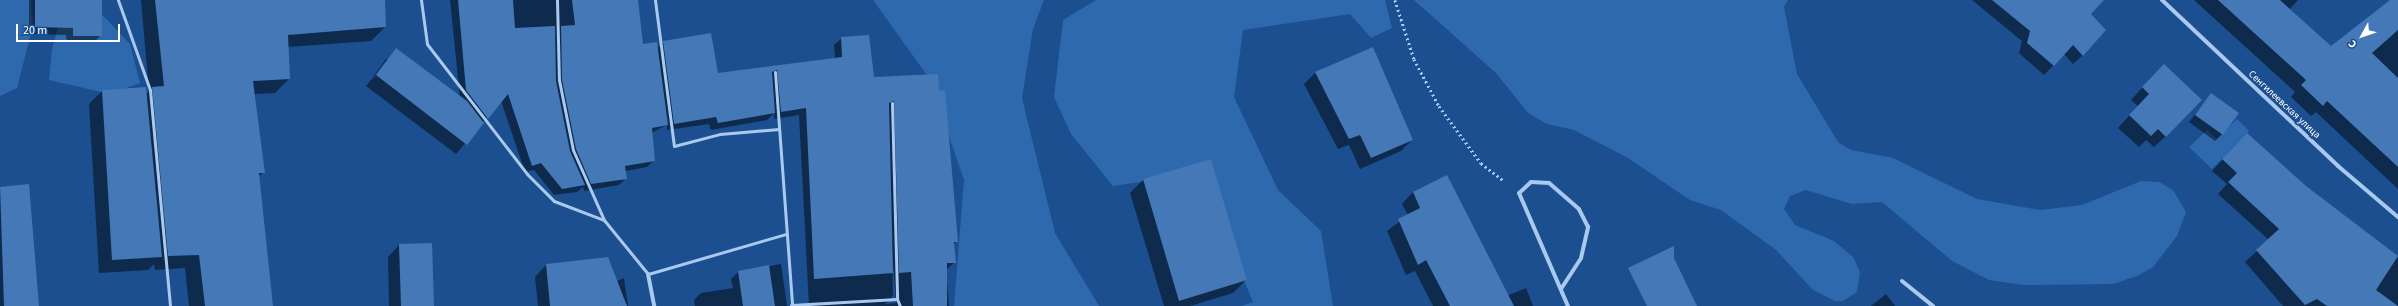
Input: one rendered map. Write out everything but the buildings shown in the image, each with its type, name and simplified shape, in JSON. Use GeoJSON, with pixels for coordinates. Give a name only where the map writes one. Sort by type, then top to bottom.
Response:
{"type":"FeatureCollection","features":[{"type":"Feature","properties":{"kind":"street","name":"Сенгилеевская улица"},"geometry":{"type":"LineString","coordinates":[[2162,0],[2338,166],[2398,217]]}},
{"type":"Feature","properties":{"kind":"street"},"geometry":{"type":"LineString","coordinates":[[1561,290],[1581,258],[1588,227],[1579,209],[1549,183],[1531,182],[1519,193],[1561,290],[1568,306]]}},
{"type":"Feature","properties":{"kind":"street"},"geometry":{"type":"LineString","coordinates":[[648,274],[654,306]]}},
{"type":"Feature","properties":{"kind":"street"},"geometry":{"type":"LineString","coordinates":[[1902,281],[1933,306]]}},
{"type":"Feature","properties":{"kind":"lane"},"geometry":{"type":"LineString","coordinates":[[118,0],[150,90],[170,306]]}},
{"type":"Feature","properties":{"kind":"lane"},"geometry":{"type":"LineString","coordinates":[[421,0],[427,44],[527,174],[554,200],[604,220]]}},
{"type":"Feature","properties":{"kind":"lane"},"geometry":{"type":"LineString","coordinates":[[558,0],[559,80],[573,150],[604,220],[648,274],[786,234]]}},
{"type":"Feature","properties":{"kind":"lane"},"geometry":{"type":"LineString","coordinates":[[655,0],[674,146],[720,134],[779,129]]}},
{"type":"Feature","properties":{"kind":"lane"},"geometry":{"type":"LineString","coordinates":[[775,72],[792,306],[897,299]]}},
{"type":"Feature","properties":{"kind":"lane"},"geometry":{"type":"LineString","coordinates":[[892,103],[897,299],[900,306]]}},
{"type":"Feature","properties":{"kind":"path"},"geometry":{"type":"LineString","coordinates":[[1395,0],[1414,59],[1438,106],[1481,163],[1519,193]]}},
{"type":"Feature","properties":{"kind":"shaded area"},"geometry":{"type":"Polygon","coordinates":[[[0,0],[31,0],[33,26],[17,88],[0,96],[0,0]]]}},
{"type":"Feature","properties":{"kind":"shaded area"},"geometry":{"type":"Polygon","coordinates":[[[81,0],[93,5],[130,44],[140,83],[110,94],[49,80],[52,49],[62,14],[81,0]]]}},
{"type":"Feature","properties":{"kind":"shaded area"},"geometry":{"type":"Polygon","coordinates":[[[873,0],[1044,0],[1033,29],[1022,98],[1055,233],[1099,306],[954,306],[964,180],[929,78],[873,0]]]}},
{"type":"Feature","properties":{"kind":"shaded area"},"geometry":{"type":"Polygon","coordinates":[[[1096,0],[1385,0],[1392,28],[1371,38],[1350,14],[1243,30],[1234,97],[1278,190],[1321,231],[1333,306],[1241,306],[1253,302],[1199,173],[1113,186],[1071,134],[1054,97],[1063,20],[1096,0]]]}},
{"type":"Feature","properties":{"kind":"shaded area"},"geometry":{"type":"Polygon","coordinates":[[[1414,0],[1788,0],[1784,7],[1797,74],[1838,142],[1851,150],[1893,158],[1977,199],[2040,210],[2082,205],[2141,181],[2159,182],[2173,190],[2186,212],[2177,236],[2153,267],[2137,276],[2113,284],[2023,285],[1989,280],[1952,261],[1882,202],[1852,204],[1806,190],[1790,196],[1784,209],[1795,225],[1834,241],[1853,257],[1860,272],[1857,292],[1843,301],[1835,301],[1813,290],[1776,250],[1721,210],[1690,200],[1628,158],[1574,130],[1547,124],[1528,113],[1496,73],[1414,0]]]}},
{"type":"Feature","properties":{"kind":"shaded area"},"geometry":{"type":"Polygon","coordinates":[[[2237,119],[2249,131],[2212,169],[2189,147],[2207,130],[2217,139],[2237,119]]]}}]}
